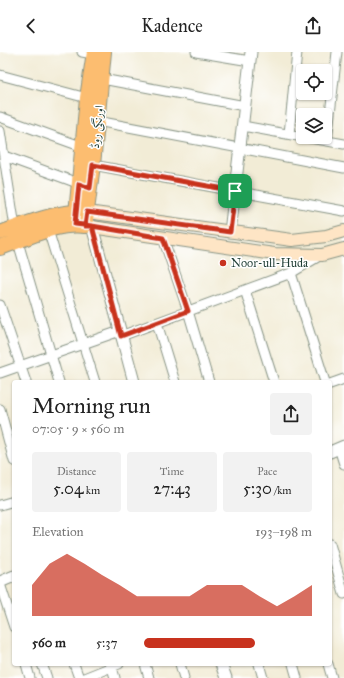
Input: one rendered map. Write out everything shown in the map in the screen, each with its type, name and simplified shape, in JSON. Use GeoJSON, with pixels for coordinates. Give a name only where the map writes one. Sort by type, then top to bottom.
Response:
{"type":"FeatureCollection","features":[{"type":"Feature","properties":{"kind":"main road","name":"اورنگی روڈ"},"geometry":{"type":"LineString","coordinates":[[84,186],[93,165],[97,121],[96,78],[93,53]]}},
{"type":"Feature","properties":{"kind":"main road","name":"اورنگی روڈ"},"geometry":{"type":"LineString","coordinates":[[83,220],[83,146],[87,98],[96,78]]}},
{"type":"Feature","properties":{"kind":"main road"},"geometry":{"type":"LineString","coordinates":[[0,233],[65,212],[83,220],[163,238],[274,254],[322,255],[344,249]]}},
{"type":"Feature","properties":{"kind":"main road"},"geometry":{"type":"LineString","coordinates":[[0,248],[48,230],[83,220],[230,232],[292,240],[326,236],[344,231]]}},
{"type":"Feature","properties":{"kind":"street"},"geometry":{"type":"LineString","coordinates":[[196,52],[251,57],[230,232]]}},
{"type":"Feature","properties":{"kind":"street"},"geometry":{"type":"LineString","coordinates":[[289,134],[297,52]]}},
{"type":"Feature","properties":{"kind":"street"},"geometry":{"type":"LineString","coordinates":[[331,108],[337,52]]}},
{"type":"Feature","properties":{"kind":"street"},"geometry":{"type":"LineString","coordinates":[[0,74],[87,98]]}},
{"type":"Feature","properties":{"kind":"street"},"geometry":{"type":"LineString","coordinates":[[96,78],[245,106]]}},
{"type":"Feature","properties":{"kind":"street"},"geometry":{"type":"LineString","coordinates":[[0,117],[83,146]]}},
{"type":"Feature","properties":{"kind":"street"},"geometry":{"type":"LineString","coordinates":[[97,121],[344,168]]}},
{"type":"Feature","properties":{"kind":"street"},"geometry":{"type":"LineString","coordinates":[[243,126],[296,135]]}},
{"type":"Feature","properties":{"kind":"street"},"geometry":{"type":"LineString","coordinates":[[0,131],[15,227]]}},
{"type":"Feature","properties":{"kind":"street"},"geometry":{"type":"LineString","coordinates":[[332,142],[344,144]]}},
{"type":"Feature","properties":{"kind":"street"},"geometry":{"type":"LineString","coordinates":[[4,156],[84,186]]}},
{"type":"Feature","properties":{"kind":"street"},"geometry":{"type":"LineString","coordinates":[[93,165],[344,211]]}},
{"type":"Feature","properties":{"kind":"street"},"geometry":{"type":"LineString","coordinates":[[83,220],[121,334],[133,380]]}},
{"type":"Feature","properties":{"kind":"street"},"geometry":{"type":"LineString","coordinates":[[48,230],[95,380]]}},
{"type":"Feature","properties":{"kind":"street"},"geometry":{"type":"LineString","coordinates":[[163,238],[188,311],[208,380]]}},
{"type":"Feature","properties":{"kind":"street"},"geometry":{"type":"LineString","coordinates":[[18,242],[58,380]]}},
{"type":"Feature","properties":{"kind":"street"},"geometry":{"type":"LineString","coordinates":[[0,373],[84,344],[157,323],[291,273],[322,255]]}},
{"type":"Feature","properties":{"kind":"street"},"geometry":{"type":"LineString","coordinates":[[291,273],[324,380]]}},
{"type":"Feature","properties":{"kind":"street"},"geometry":{"type":"LineString","coordinates":[[245,290],[273,380]]}},
{"type":"Feature","properties":{"kind":"street"},"geometry":{"type":"LineString","coordinates":[[0,307],[25,380]]}},
{"type":"Feature","properties":{"kind":"street"},"geometry":{"type":"LineString","coordinates":[[157,323],[174,380]]}},
{"type":"Feature","properties":{"kind":"street"},"geometry":{"type":"LineString","coordinates":[[332,383],[344,379]]}},
{"type":"Feature","properties":{"kind":"street"},"geometry":{"type":"LineString","coordinates":[[0,409],[12,454]]}},
{"type":"Feature","properties":{"kind":"street"},"geometry":{"type":"LineString","coordinates":[[338,449],[344,464]]}},
{"type":"Feature","properties":{"kind":"street"},"geometry":{"type":"LineString","coordinates":[[0,505],[12,503]]}},
{"type":"Feature","properties":{"kind":"street"},"geometry":{"type":"LineString","coordinates":[[332,550],[342,578],[344,594]]}},
{"type":"Feature","properties":{"kind":"street"},"geometry":{"type":"LineString","coordinates":[[12,577],[0,583],[12,621]]}},
{"type":"Feature","properties":{"kind":"street"},"geometry":{"type":"LineString","coordinates":[[332,581],[342,578]]}},
{"type":"Feature","properties":{"kind":"street"},"geometry":{"type":"LineString","coordinates":[[27,666],[30,678]]}},
{"type":"Feature","properties":{"kind":"street"},"geometry":{"type":"LineString","coordinates":[[43,666],[47,678]]}},
{"type":"Feature","properties":{"kind":"street"},"geometry":{"type":"LineString","coordinates":[[75,666],[79,678]]}},
{"type":"Feature","properties":{"kind":"street"},"geometry":{"type":"LineString","coordinates":[[84,678],[112,666]]}},
{"type":"Feature","properties":{"kind":"street"},"geometry":{"type":"LineString","coordinates":[[114,666],[115,678]]}},
{"type":"Feature","properties":{"kind":"street"},"geometry":{"type":"LineString","coordinates":[[146,666],[149,678]]}},
{"type":"Feature","properties":{"kind":"street"},"geometry":{"type":"LineString","coordinates":[[181,666],[184,678]]}},
{"type":"Feature","properties":{"kind":"street"},"geometry":{"type":"LineString","coordinates":[[223,666],[226,678]]}},
{"type":"Feature","properties":{"kind":"street"},"geometry":{"type":"LineString","coordinates":[[260,666],[263,678]]}},
{"type":"Feature","properties":{"kind":"street"},"geometry":{"type":"LineString","coordinates":[[294,666],[297,678]]}},
{"type":"Feature","properties":{"kind":"street"},"geometry":{"type":"LineString","coordinates":[[329,666],[332,678]]}},
{"type":"Feature","properties":{"kind":"place","name":"Noor-ull-Huda"},"geometry":{"type":"Point","coordinates":[223,263]}},
{"type":"Feature","properties":{"kind":"route"},"geometry":{"type":"LineString","coordinates":[[235,191],[93,165],[90,188],[79,184],[75,224],[85,226],[92,226],[121,336],[188,311],[163,238],[92,226],[85,226],[87,212],[230,232],[235,191]]}}]}
